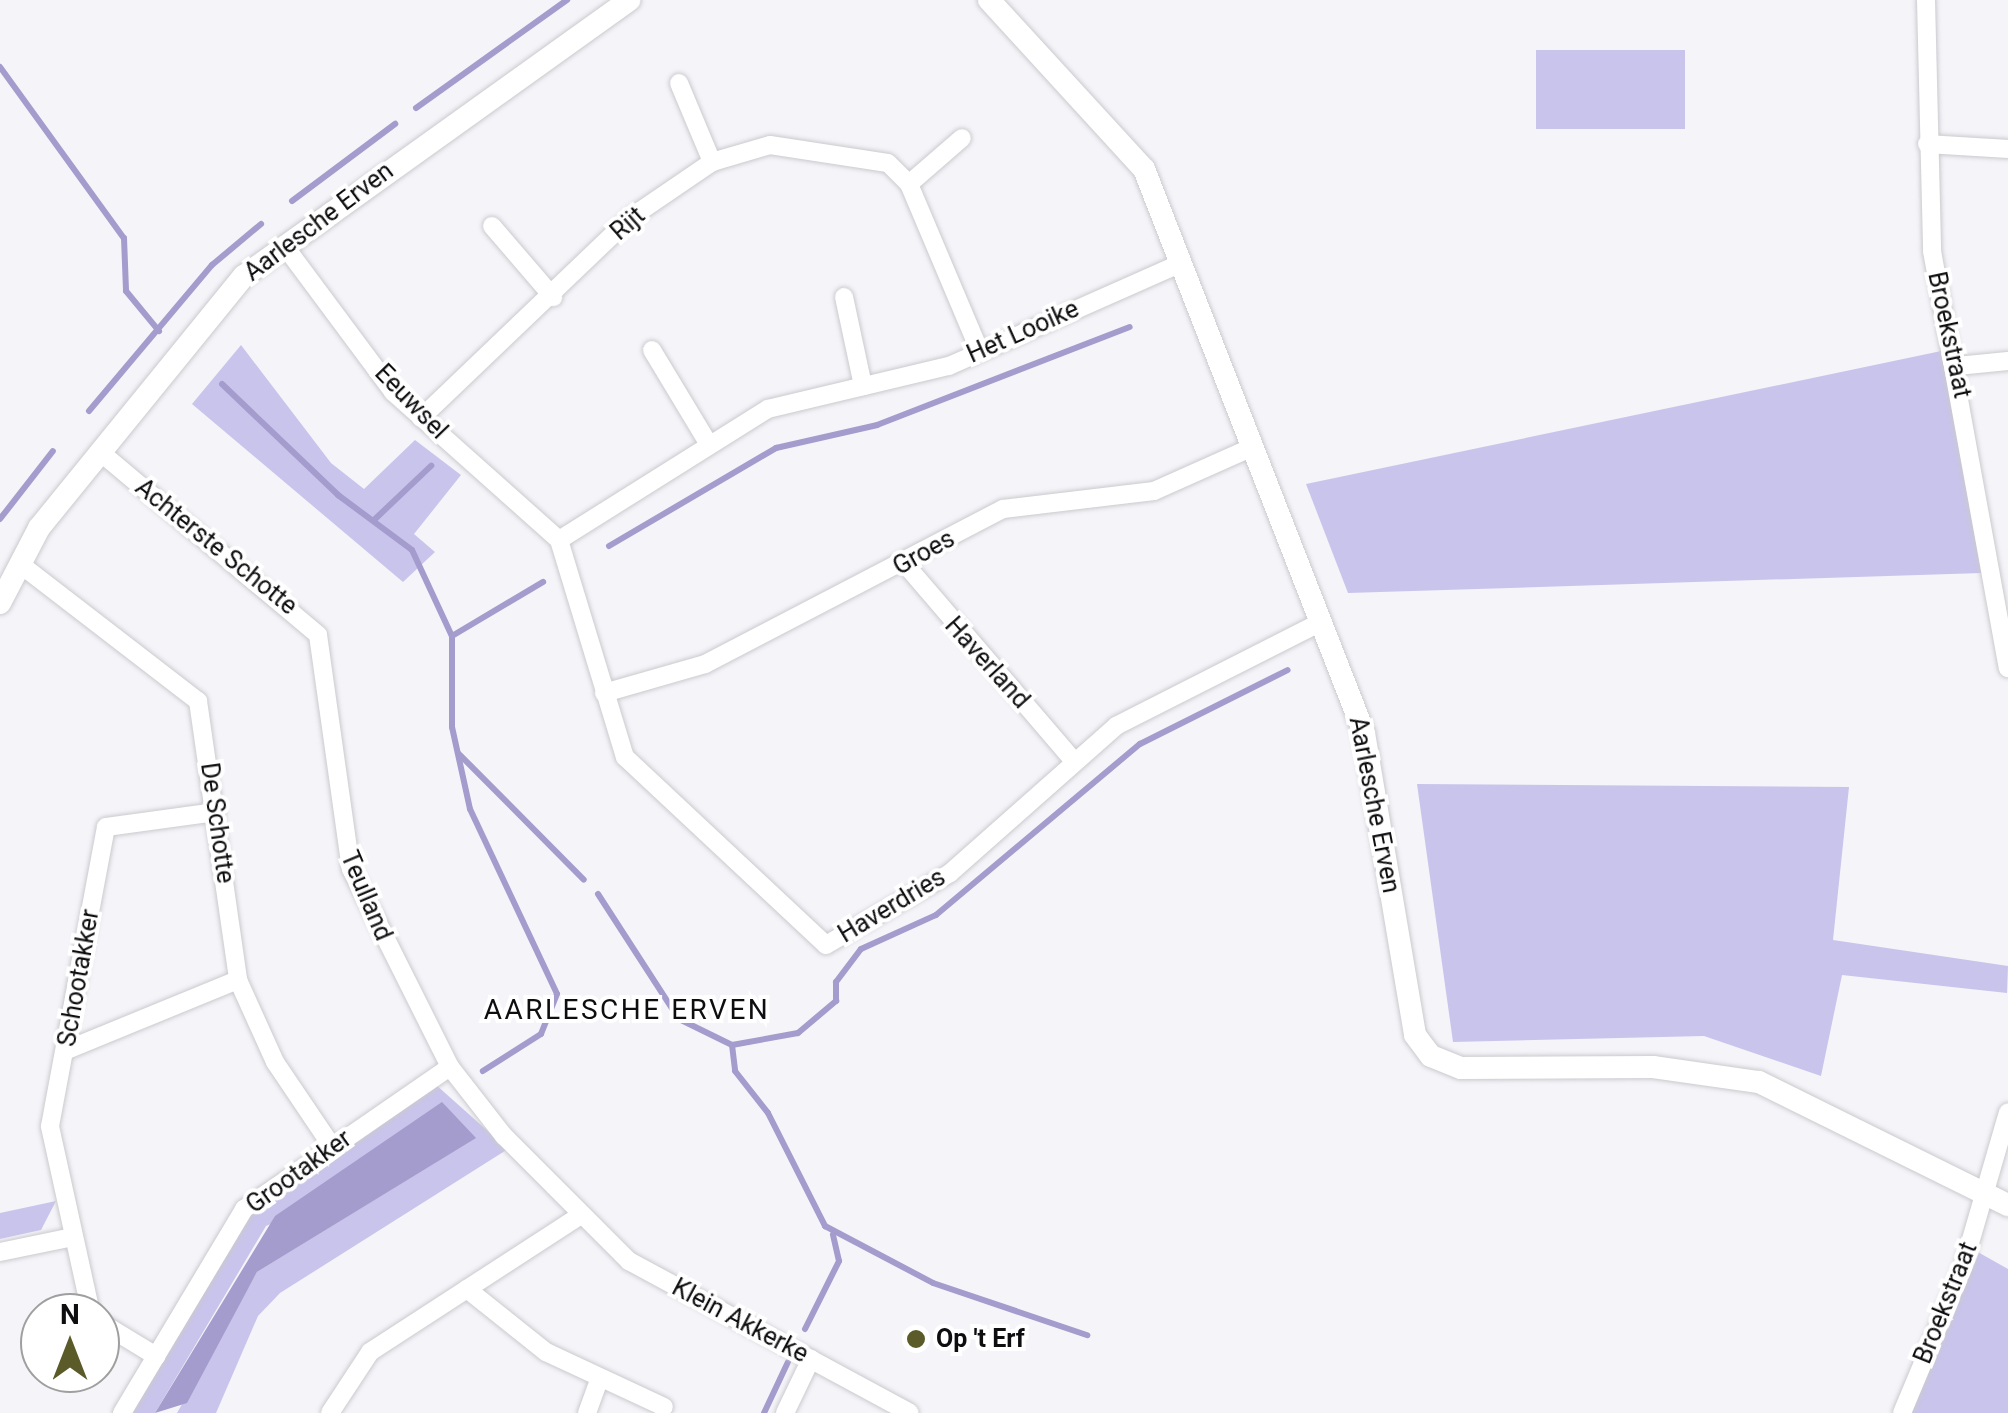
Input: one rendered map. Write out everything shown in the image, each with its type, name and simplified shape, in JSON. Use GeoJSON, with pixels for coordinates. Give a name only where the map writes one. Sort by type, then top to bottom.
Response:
{"type":"FeatureCollection","features":[{"type":"Feature","properties":{"kind":"street","name":"Aarlesche Erven"},"geometry":{"type":"LineString","coordinates":[[0,603],[20,564],[99,451],[244,276],[630,0]]}},
{"type":"Feature","properties":{"kind":"street","name":"Aarlesche Erven"},"geometry":{"type":"LineString","coordinates":[[989,0],[1144,169],[1364,733],[1415,1034],[1431,1056],[1461,1068],[1670,1068],[1758,1082],[1998,1199]]}},
{"type":"Feature","properties":{"kind":"street","name":"Broekstraat"},"geometry":{"type":"LineString","coordinates":[[1926,0],[1932,251],[1957,366],[2008,668]]}},
{"type":"Feature","properties":{"kind":"street"},"geometry":{"type":"LineString","coordinates":[[679,83],[712,162]]}},
{"type":"Feature","properties":{"kind":"street"},"geometry":{"type":"LineString","coordinates":[[962,138],[909,184],[979,350]]}},
{"type":"Feature","properties":{"kind":"street"},"geometry":{"type":"LineString","coordinates":[[1927,144],[2008,149]]}},
{"type":"Feature","properties":{"kind":"street","name":"Rijt"},"geometry":{"type":"LineString","coordinates":[[421,418],[553,297],[630,218],[712,162],[770,145],[888,164],[909,184]]}},
{"type":"Feature","properties":{"kind":"street"},"geometry":{"type":"LineString","coordinates":[[492,226],[553,297]]}},
{"type":"Feature","properties":{"kind":"street","name":"Eeuwsel"},"geometry":{"type":"LineString","coordinates":[[284,245],[421,418],[559,540]]}},
{"type":"Feature","properties":{"kind":"street","name":"Het Looike"},"geometry":{"type":"LineString","coordinates":[[559,540],[708,443],[768,409],[862,386],[979,350],[1180,264]]}},
{"type":"Feature","properties":{"kind":"street"},"geometry":{"type":"LineString","coordinates":[[844,297],[862,386]]}},
{"type":"Feature","properties":{"kind":"street"},"geometry":{"type":"LineString","coordinates":[[652,350],[708,443]]}},
{"type":"Feature","properties":{"kind":"street"},"geometry":{"type":"LineString","coordinates":[[1957,366],[2008,361]]}},
{"type":"Feature","properties":{"kind":"street","name":"Groes"},"geometry":{"type":"LineString","coordinates":[[604,692],[705,664],[905,564],[1003,509],[1154,491],[1252,447]]}},
{"type":"Feature","properties":{"kind":"street","name":"Achterste Schotte"},"geometry":{"type":"LineString","coordinates":[[99,451],[308,622],[321,651]]}},
{"type":"Feature","properties":{"kind":"street","name":"Haverdries"},"geometry":{"type":"LineString","coordinates":[[559,540],[624,756],[826,946],[950,873],[1073,760],[1210,672],[1322,622]]}},
{"type":"Feature","properties":{"kind":"street","name":"De Schotte"},"geometry":{"type":"LineString","coordinates":[[20,564],[198,701],[238,980],[275,1062],[332,1145]]}},
{"type":"Feature","properties":{"kind":"street","name":"Haverland"},"geometry":{"type":"LineString","coordinates":[[905,564],[1073,760]]}},
{"type":"Feature","properties":{"kind":"street","name":"Teulland"},"geometry":{"type":"LineString","coordinates":[[321,651],[347,858],[450,1067]]}},
{"type":"Feature","properties":{"kind":"street","name":"Schootakker"},"geometry":{"type":"LineString","coordinates":[[86,1293],[50,1126],[106,827],[216,812]]}},
{"type":"Feature","properties":{"kind":"street"},"geometry":{"type":"LineString","coordinates":[[67,1050],[238,980]]}},
{"type":"Feature","properties":{"kind":"street","name":"Grootakker"},"geometry":{"type":"LineString","coordinates":[[122,1413],[244,1209],[450,1067]]}},
{"type":"Feature","properties":{"kind":"street","name":"Klein Akkerke"},"geometry":{"type":"LineString","coordinates":[[450,1067],[578,1217],[629,1261],[910,1413]]}},
{"type":"Feature","properties":{"kind":"street","name":"Broekstraat"},"geometry":{"type":"LineString","coordinates":[[1902,1413],[1998,1199],[2008,1112]]}},
{"type":"Feature","properties":{"kind":"street"},"geometry":{"type":"LineString","coordinates":[[330,1413],[370,1352],[578,1217]]}},
{"type":"Feature","properties":{"kind":"street"},"geometry":{"type":"LineString","coordinates":[[0,1252],[73,1237]]}},
{"type":"Feature","properties":{"kind":"street"},"geometry":{"type":"LineString","coordinates":[[468,1289],[546,1352],[664,1407]]}},
{"type":"Feature","properties":{"kind":"street"},"geometry":{"type":"LineString","coordinates":[[120,1334],[156,1356]]}},
{"type":"Feature","properties":{"kind":"street"},"geometry":{"type":"LineString","coordinates":[[785,1413],[811,1359]]}},
{"type":"Feature","properties":{"kind":"street"},"geometry":{"type":"LineString","coordinates":[[587,1413],[600,1378]]}},
{"type":"Feature","properties":{"kind":"shaded area"},"geometry":{"type":"Polygon","coordinates":[[[1536,50],[1685,50],[1685,129],[1536,129],[1536,50]]]}},
{"type":"Feature","properties":{"kind":"shaded area"},"geometry":{"type":"Polygon","coordinates":[[[241,345],[331,463],[364,489],[415,440],[461,475],[414,534],[435,552],[403,582],[192,404],[241,345]]]}},
{"type":"Feature","properties":{"kind":"shaded area"},"geometry":{"type":"Polygon","coordinates":[[[1946,350],[1982,573],[1348,593],[1306,484],[1946,350]]]}},
{"type":"Feature","properties":{"kind":"shaded area"},"geometry":{"type":"Polygon","coordinates":[[[1417,784],[1849,787],[1833,940],[2008,966],[2007,993],[1842,975],[1821,1076],[1704,1036],[1453,1042],[1417,784]]]}},
{"type":"Feature","properties":{"kind":"shaded area"},"geometry":{"type":"Polygon","coordinates":[[[435,1084],[508,1149],[280,1293],[258,1316],[216,1413],[177,1413],[257,1272],[475,1138],[266,1226],[155,1413],[131,1413],[249,1216],[435,1084]]]}},
{"type":"Feature","properties":{"kind":"shaded area"},"geometry":{"type":"Polygon","coordinates":[[[442,1102],[476,1138],[257,1272],[187,1403],[155,1413],[275,1216],[442,1102]]]}},
{"type":"Feature","properties":{"kind":"shaded area"},"geometry":{"type":"Polygon","coordinates":[[[56,1201],[41,1230],[0,1239],[0,1213],[56,1201]]]}},
{"type":"Feature","properties":{"kind":"shaded area"},"geometry":{"type":"Polygon","coordinates":[[[1976,1251],[2008,1269],[2008,1413],[1911,1413],[1976,1251]]]}},
{"type":"Feature","properties":{"kind":"waterway"},"geometry":{"type":"LineString","coordinates":[[416,108],[567,0]]}},
{"type":"Feature","properties":{"kind":"waterway"},"geometry":{"type":"LineString","coordinates":[[0,67],[124,238],[126,291],[159,331]]}},
{"type":"Feature","properties":{"kind":"waterway"},"geometry":{"type":"LineString","coordinates":[[292,201],[395,124]]}},
{"type":"Feature","properties":{"kind":"waterway"},"geometry":{"type":"LineString","coordinates":[[89,411],[212,265],[261,224]]}},
{"type":"Feature","properties":{"kind":"waterway"},"geometry":{"type":"LineString","coordinates":[[609,546],[776,448],[877,425],[1130,327]]}},
{"type":"Feature","properties":{"kind":"waterway"},"geometry":{"type":"LineString","coordinates":[[222,384],[338,495],[412,550],[452,636],[452,727],[470,809],[557,994],[541,1034],[483,1071]]}},
{"type":"Feature","properties":{"kind":"waterway"},"geometry":{"type":"LineString","coordinates":[[0,519],[53,451]]}},
{"type":"Feature","properties":{"kind":"waterway"},"geometry":{"type":"LineString","coordinates":[[374,520],[431,466]]}},
{"type":"Feature","properties":{"kind":"waterway"},"geometry":{"type":"LineString","coordinates":[[452,636],[543,582]]}},
{"type":"Feature","properties":{"kind":"waterway"},"geometry":{"type":"LineString","coordinates":[[732,1045],[798,1033],[836,1001],[836,982],[861,949],[936,915],[1140,744],[1288,670]]}},
{"type":"Feature","properties":{"kind":"waterway"},"geometry":{"type":"LineString","coordinates":[[459,754],[584,880]]}},
{"type":"Feature","properties":{"kind":"waterway"},"geometry":{"type":"LineString","coordinates":[[598,894],[679,1019],[732,1045],[735,1071],[768,1113],[825,1226],[933,1283],[1087,1335]]}},
{"type":"Feature","properties":{"kind":"waterway"},"geometry":{"type":"LineString","coordinates":[[805,1329],[839,1261],[833,1235]]}},
{"type":"Feature","properties":{"kind":"waterway"},"geometry":{"type":"LineString","coordinates":[[764,1413],[788,1362]]}},
{"type":"Feature","properties":{"kind":"place","name":"Op 't Erf"},"geometry":{"type":"Point","coordinates":[916,1339]}},
{"type":"Feature","properties":{"kind":"district","name":"AARLESCHE ERVEN"},"geometry":{"type":"Point","coordinates":[627,1010]}}]}
